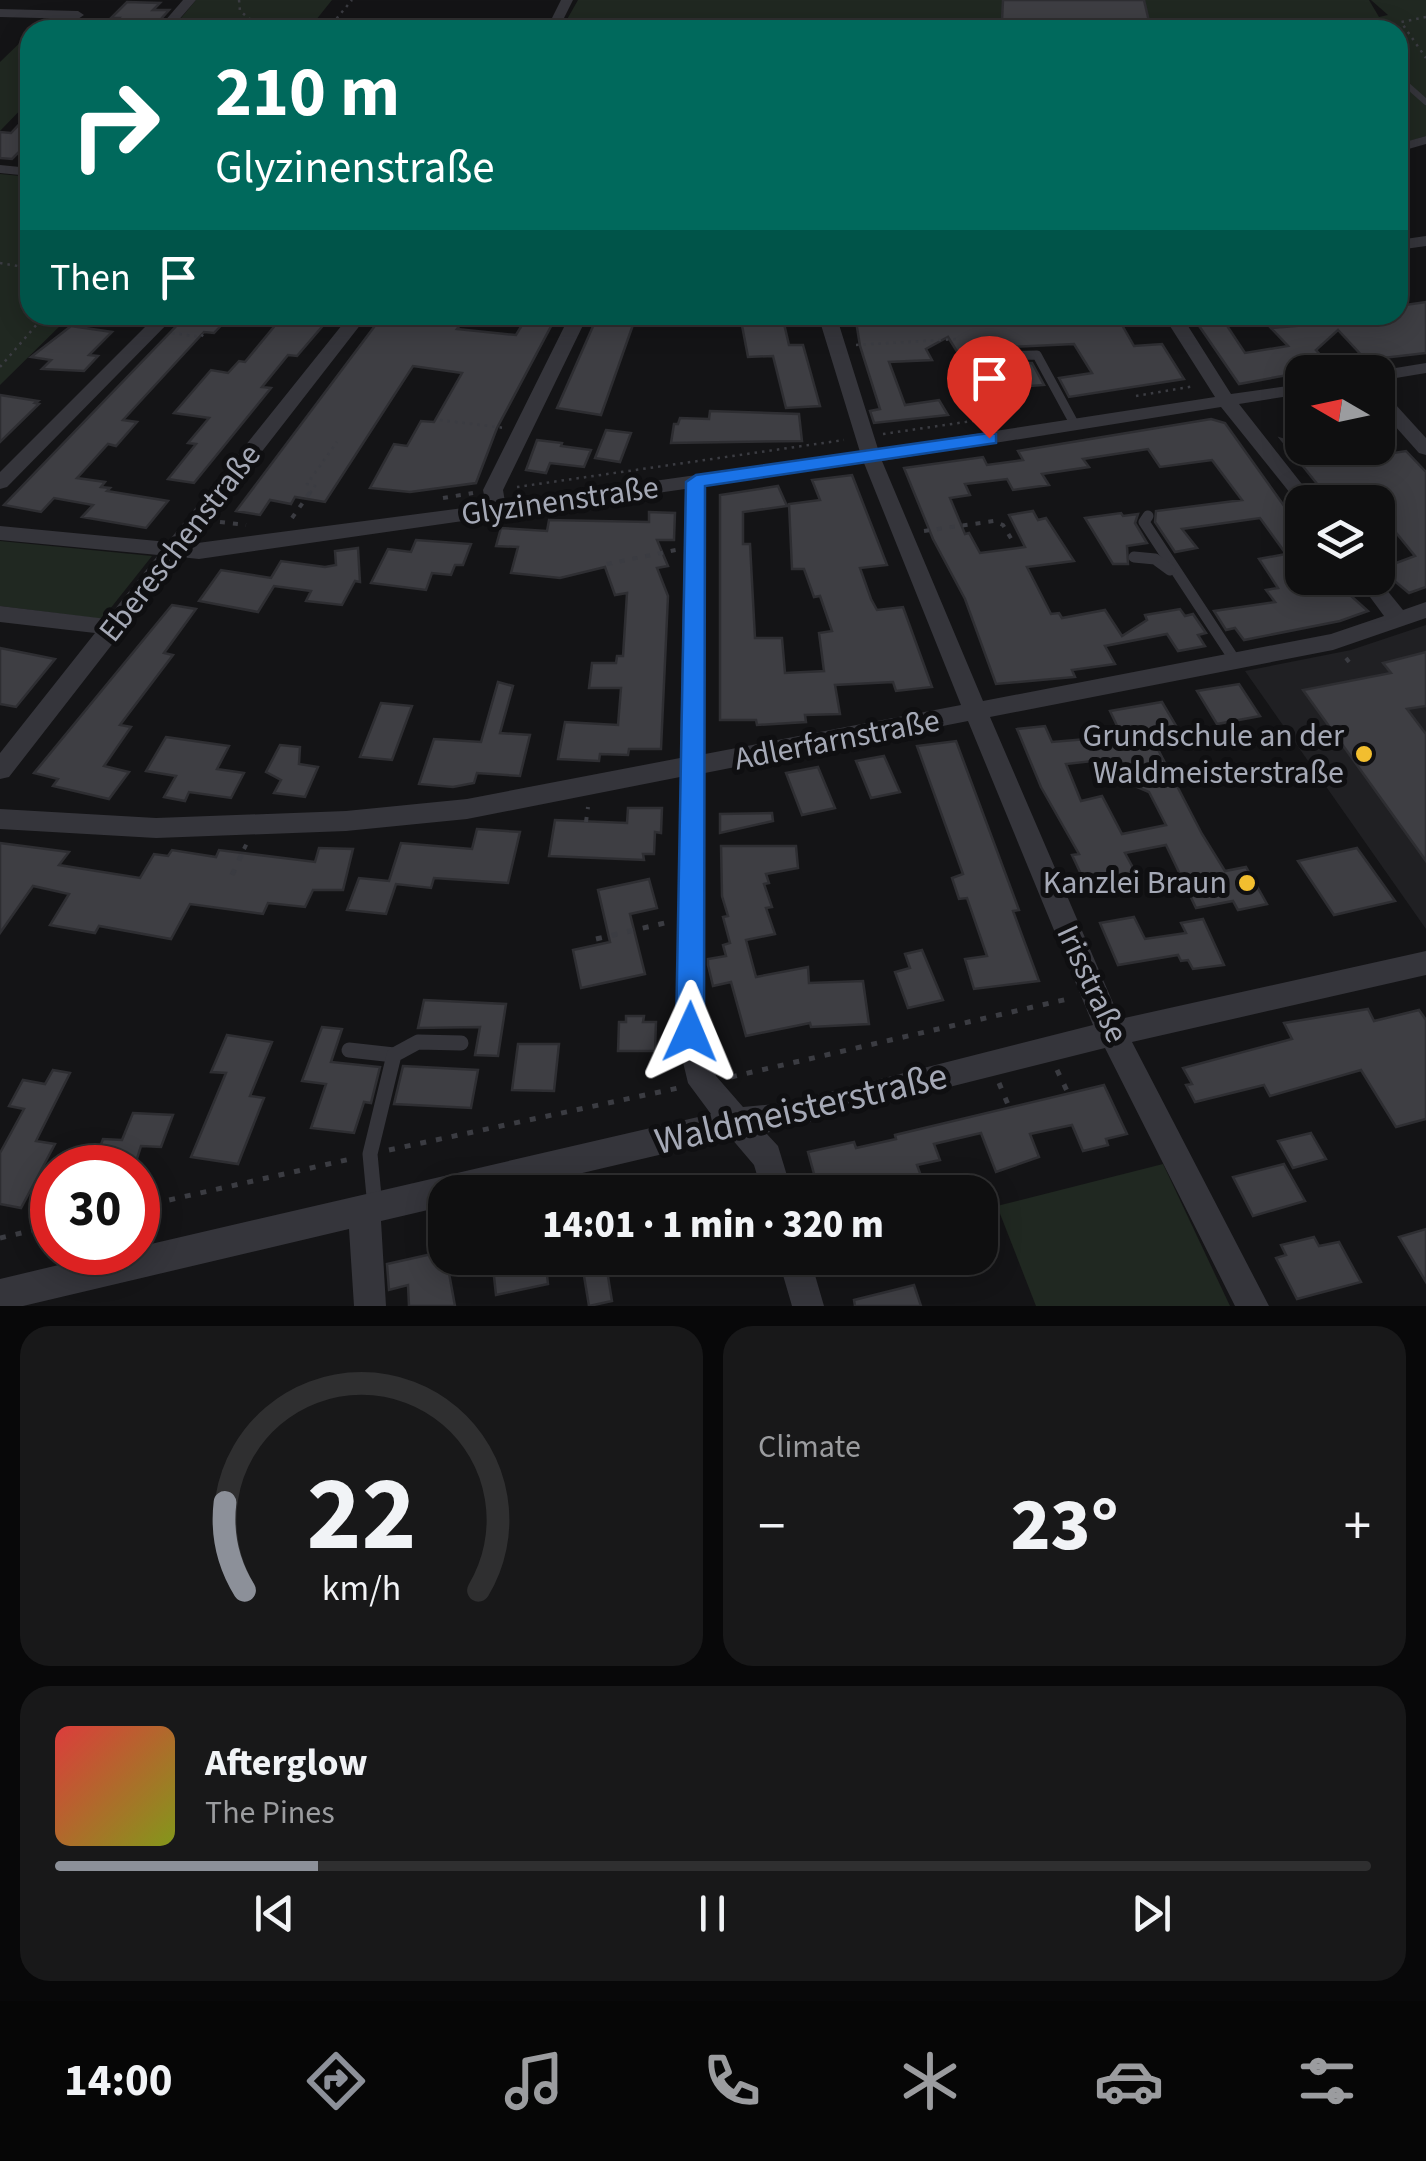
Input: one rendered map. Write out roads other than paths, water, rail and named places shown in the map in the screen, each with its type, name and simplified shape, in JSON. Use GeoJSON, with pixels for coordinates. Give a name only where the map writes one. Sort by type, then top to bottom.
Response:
{"type":"FeatureCollection","features":[{"type":"Feature","properties":{"kind":"street"},"geometry":{"type":"LineString","coordinates":[[0,11],[11,0]]}},
{"type":"Feature","properties":{"kind":"street"},"geometry":{"type":"LineString","coordinates":[[172,20],[190,0]]}},
{"type":"Feature","properties":{"kind":"street"},"geometry":{"type":"LineString","coordinates":[[0,11],[78,15]]}},
{"type":"Feature","properties":{"kind":"street"},"geometry":{"type":"LineString","coordinates":[[0,483],[157,325]]}},
{"type":"Feature","properties":{"kind":"street","name":"Ebereschenstraße"},"geometry":{"type":"LineString","coordinates":[[0,770],[351,325]]}},
{"type":"Feature","properties":{"kind":"street"},"geometry":{"type":"LineString","coordinates":[[495,501],[522,430],[574,325]]}},
{"type":"Feature","properties":{"kind":"street"},"geometry":{"type":"LineString","coordinates":[[1178,325],[1227,402],[1293,485]]}},
{"type":"Feature","properties":{"kind":"street","name":"Irisstraße"},"geometry":{"type":"LineString","coordinates":[[831,328],[868,446],[1092,994],[1253,1306]]}},
{"type":"Feature","properties":{"kind":"street"},"geometry":{"type":"LineString","coordinates":[[1395,373],[1426,368]]}},
{"type":"Feature","properties":{"kind":"street","name":"Glyzinenstraße"},"geometry":{"type":"LineString","coordinates":[[0,532],[200,552],[495,501],[696,482],[868,446],[1074,425],[1285,392]]}},
{"type":"Feature","properties":{"kind":"street"},"geometry":{"type":"LineString","coordinates":[[1395,415],[1426,449]]}},
{"type":"Feature","properties":{"kind":"street"},"geometry":{"type":"LineString","coordinates":[[696,482],[690,1032],[703,1083],[767,1157],[772,1175]]}},
{"type":"Feature","properties":{"kind":"street"},"geometry":{"type":"LineString","coordinates":[[1380,595],[1400,620]]}},
{"type":"Feature","properties":{"kind":"street","name":"Adlerfarnstraße"},"geometry":{"type":"LineString","coordinates":[[0,818],[156,828],[467,809],[1333,642],[1426,610]]}},
{"type":"Feature","properties":{"kind":"street"},"geometry":{"type":"LineString","coordinates":[[0,614],[114,628]]}},
{"type":"Feature","properties":{"kind":"street","name":"Waldmeisterstraße"},"geometry":{"type":"LineString","coordinates":[[0,1295],[739,1122],[786,1117],[1114,1033],[1426,963]]}},
{"type":"Feature","properties":{"kind":"street"},"geometry":{"type":"LineString","coordinates":[[370,1208],[370,1306]]}},
{"type":"Feature","properties":{"kind":"street"},"geometry":{"type":"LineString","coordinates":[[799,1275],[808,1306]]}},
{"type":"Feature","properties":{"kind":"lane"},"geometry":{"type":"LineString","coordinates":[[1408,86],[1426,102]]}},
{"type":"Feature","properties":{"kind":"lane"},"geometry":{"type":"LineString","coordinates":[[992,356],[1036,354],[1074,425]]}},
{"type":"Feature","properties":{"kind":"lane"},"geometry":{"type":"LineString","coordinates":[[1148,516],[1144,522],[1170,560],[1176,577]]}},
{"type":"Feature","properties":{"kind":"lane"},"geometry":{"type":"LineString","coordinates":[[1134,558],[1160,561],[1176,577],[1236,662]]}},
{"type":"Feature","properties":{"kind":"lane"},"geometry":{"type":"LineString","coordinates":[[349,1050],[394,1055],[418,1042],[461,1043]]}},
{"type":"Feature","properties":{"kind":"lane"},"geometry":{"type":"LineString","coordinates":[[370,1208],[370,1154],[394,1055]]}},
{"type":"Feature","properties":{"kind":"place","name":"Grundschule an der Waldmeisterstraße"},"geometry":{"type":"Point","coordinates":[1364,754]}},
{"type":"Feature","properties":{"kind":"place","name":"Kanzlei Braun"},"geometry":{"type":"Point","coordinates":[1247,883]}}]}
